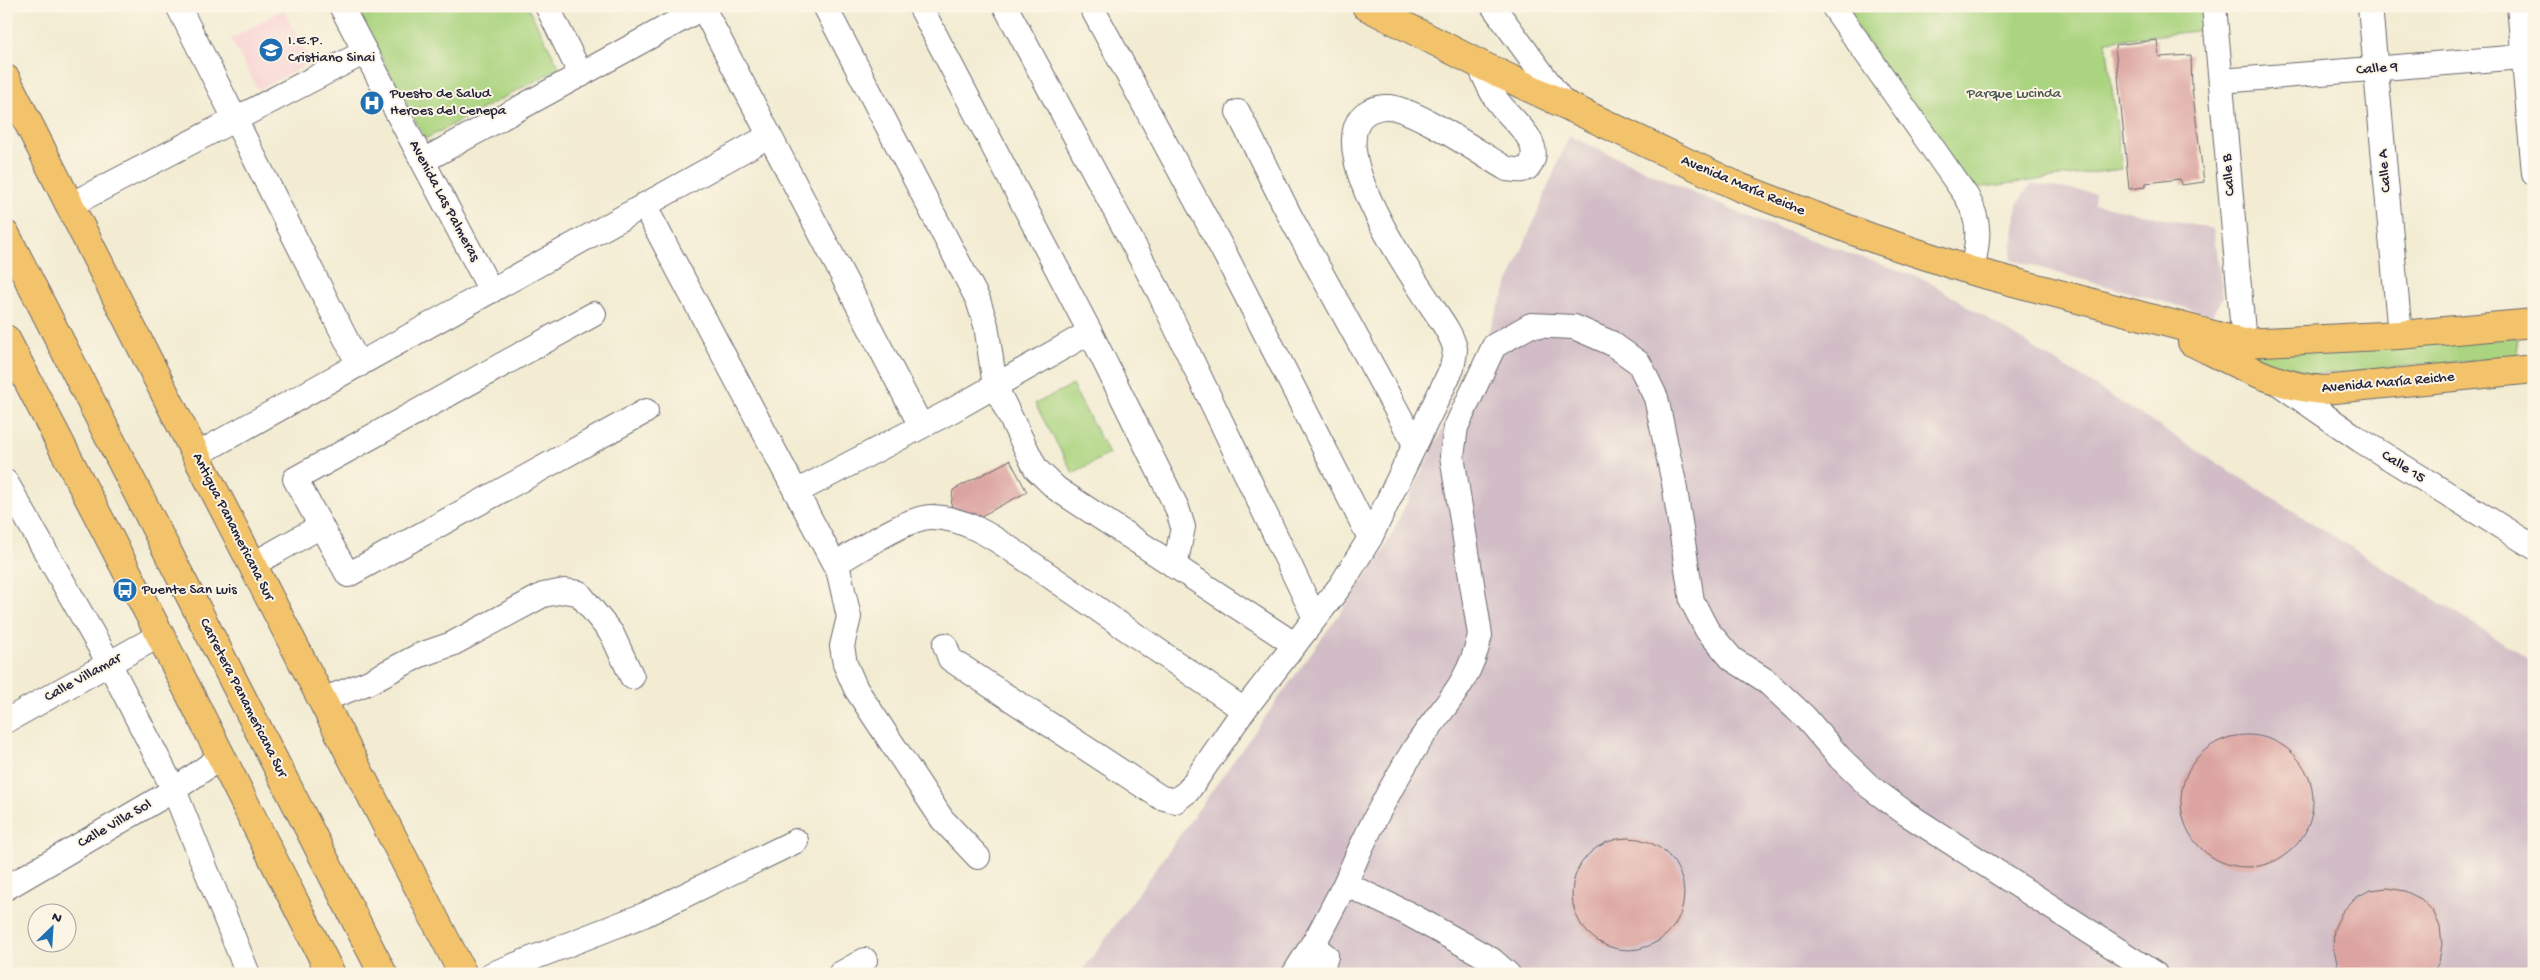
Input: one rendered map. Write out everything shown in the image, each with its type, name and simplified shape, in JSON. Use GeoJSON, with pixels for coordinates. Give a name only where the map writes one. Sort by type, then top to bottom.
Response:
{"type":"FeatureCollection","features":[{"type":"Feature","properties":{"kind":"main road","name":"Avenida María Reiche"},"geometry":{"type":"LineString","coordinates":[[1366,6],[1479,64],[1739,187],[1872,238],[1972,271],[2244,343],[2400,335],[2534,323]]}},
{"type":"Feature","properties":{"kind":"main road","name":"Antigua Panamericana Sur"},"geometry":{"type":"LineString","coordinates":[[6,80],[252,565],[463,974]]}},
{"type":"Feature","properties":{"kind":"main road","name":"Carretera Panamericana Sur"},"geometry":{"type":"LineString","coordinates":[[6,235],[383,974]]}},
{"type":"Feature","properties":{"kind":"main road","name":"Avenida María Reiche"},"geometry":{"type":"LineString","coordinates":[[2138,316],[2277,382],[2324,390],[2534,369]]}},
{"type":"Feature","properties":{"kind":"main road"},"geometry":{"type":"LineString","coordinates":[[6,339],[160,635],[330,974]]}},
{"type":"Feature","properties":{"kind":"street"},"geometry":{"type":"LineString","coordinates":[[178,6],[359,365]]}},
{"type":"Feature","properties":{"kind":"street","name":"Avenida Las Palmeras"},"geometry":{"type":"LineString","coordinates":[[341,6],[491,291]]}},
{"type":"Feature","properties":{"kind":"street"},"geometry":{"type":"LineString","coordinates":[[547,6],[581,75]]}},
{"type":"Feature","properties":{"kind":"street"},"geometry":{"type":"LineString","coordinates":[[825,6],[978,300],[986,325],[995,386],[1036,469],[1057,489],[1294,644]]}},
{"type":"Feature","properties":{"kind":"street"},"geometry":{"type":"LineString","coordinates":[[920,6],[1090,332],[1177,508],[1183,527],[1175,567]]}},
{"type":"Feature","properties":{"kind":"street"},"geometry":{"type":"LineString","coordinates":[[1005,6],[1159,292],[1315,618]]}},
{"type":"Feature","properties":{"kind":"street"},"geometry":{"type":"LineString","coordinates":[[1091,6],[1231,265],[1370,538]]}},
{"type":"Feature","properties":{"kind":"street"},"geometry":{"type":"LineString","coordinates":[[1494,6],[1565,105]]}},
{"type":"Feature","properties":{"kind":"street"},"geometry":{"type":"LineString","coordinates":[[1833,6],[1967,197],[1976,215],[1977,245],[1972,271]]}},
{"type":"Feature","properties":{"kind":"street","name":"Calle B"},"geometry":{"type":"LineString","coordinates":[[2214,6],[2244,343]]}},
{"type":"Feature","properties":{"kind":"street","name":"Calle A"},"geometry":{"type":"LineString","coordinates":[[2370,6],[2400,335]]}},
{"type":"Feature","properties":{"kind":"street"},"geometry":{"type":"LineString","coordinates":[[2519,6],[2528,57],[2534,173]]}},
{"type":"Feature","properties":{"kind":"street"},"geometry":{"type":"LineString","coordinates":[[423,161],[702,7],[921,426]]}},
{"type":"Feature","properties":{"kind":"street"},"geometry":{"type":"LineString","coordinates":[[70,205],[365,52]]}},
{"type":"Feature","properties":{"kind":"street","name":"Calle 9"},"geometry":{"type":"LineString","coordinates":[[2221,81],[2528,57]]}},
{"type":"Feature","properties":{"kind":"street"},"geometry":{"type":"LineString","coordinates":[[945,645],[950,659],[1160,797],[1175,801],[1188,791],[1244,710],[1341,585],[1370,538],[1452,368],[1455,349],[1449,334],[1391,242],[1360,177],[1353,138],[1358,122],[1369,110],[1388,107],[1412,114],[1507,169],[1520,171],[1530,166],[1534,156],[1532,143],[1497,101],[1479,64]]}},
{"type":"Feature","properties":{"kind":"street"},"geometry":{"type":"LineString","coordinates":[[1238,112],[1291,218],[1415,444]]}},
{"type":"Feature","properties":{"kind":"street"},"geometry":{"type":"LineString","coordinates":[[196,455],[769,136]]}},
{"type":"Feature","properties":{"kind":"street"},"geometry":{"type":"LineString","coordinates":[[644,205],[835,564],[842,582],[849,617],[842,646],[845,664],[856,689],[942,818],[978,857]]}},
{"type":"Feature","properties":{"kind":"street"},"geometry":{"type":"LineString","coordinates":[[594,314],[295,479],[348,575],[646,411]]}},
{"type":"Feature","properties":{"kind":"street"},"geometry":{"type":"LineString","coordinates":[[1294,974],[1345,884],[1363,841],[1414,750],[1466,678],[1476,656],[1480,636],[1452,456],[1456,427],[1494,346],[1531,325],[1574,327],[1611,343],[1638,363],[1656,398],[1674,483],[1692,601],[1707,630],[1732,659],[1765,680],[1797,710],[1840,758],[1877,792],[1907,814],[2155,974]]}},
{"type":"Feature","properties":{"kind":"street"},"geometry":{"type":"LineString","coordinates":[[796,492],[995,386],[1090,332]]}},
{"type":"Feature","properties":{"kind":"street","name":"Calle 15"},"geometry":{"type":"LineString","coordinates":[[2277,382],[2360,440],[2534,547]]}},
{"type":"Feature","properties":{"kind":"street"},"geometry":{"type":"LineString","coordinates":[[6,482],[15,520],[109,663],[174,790],[248,974]]}},
{"type":"Feature","properties":{"kind":"street"},"geometry":{"type":"LineString","coordinates":[[835,564],[915,520],[930,517],[948,518],[989,535],[1244,710]]}},
{"type":"Feature","properties":{"kind":"street"},"geometry":{"type":"LineString","coordinates":[[252,565],[321,526]]}},
{"type":"Feature","properties":{"kind":"street"},"geometry":{"type":"LineString","coordinates":[[322,700],[367,683],[420,655],[452,644],[543,594],[564,591],[579,593],[598,615],[612,634],[632,677]]}},
{"type":"Feature","properties":{"kind":"street","name":"Calle Villamar"},"geometry":{"type":"LineString","coordinates":[[6,721],[160,635]]}},
{"type":"Feature","properties":{"kind":"street","name":"Calle Villa Sol"},"geometry":{"type":"LineString","coordinates":[[6,888],[174,790],[221,757]]}},
{"type":"Feature","properties":{"kind":"street"},"geometry":{"type":"LineString","coordinates":[[492,974],[644,915],[796,841]]}},
{"type":"Feature","properties":{"kind":"street"},"geometry":{"type":"LineString","coordinates":[[1345,884],[1433,927],[1492,960],[1508,974]]}},
{"type":"Feature","properties":{"kind":"street"},"geometry":{"type":"LineString","coordinates":[[1312,945],[1326,956],[1321,974]]}},
{"type":"Feature","properties":{"kind":"street"},"geometry":{"type":"LineString","coordinates":[[840,974],[865,960]]}},
{"type":"Feature","properties":{"kind":"shaded area","name":"I.E.P. Cristiano Sinai"},"geometry":{"type":"Polygon","coordinates":[[[283,10],[311,62],[258,90],[231,39],[283,10]]]}},
{"type":"Feature","properties":{"kind":"shaded area"},"geometry":{"type":"Polygon","coordinates":[[[1569,136],[1750,218],[1926,280],[2534,662],[2534,974],[1080,974],[1381,556],[1482,347],[1569,136]]]}},
{"type":"Feature","properties":{"kind":"shaded area"},"geometry":{"type":"Polygon","coordinates":[[[2031,184],[2095,193],[2094,204],[2213,229],[2223,296],[2212,315],[2011,260],[2017,204],[2031,184]]]}},
{"type":"Feature","properties":{"kind":"green space"},"geometry":{"type":"Polygon","coordinates":[[[354,6],[527,6],[560,68],[425,139],[354,6]]]}},
{"type":"Feature","properties":{"kind":"green space","name":"Parque Lucinda"},"geometry":{"type":"Polygon","coordinates":[[[1843,6],[2204,6],[2205,30],[2106,41],[2122,169],[1968,189],[1843,6]]]}},
{"type":"Feature","properties":{"kind":"green space"},"geometry":{"type":"Polygon","coordinates":[[[2509,336],[2517,340],[2518,354],[2511,357],[2309,375],[2268,368],[2242,352],[2509,336]]]}},
{"type":"Feature","properties":{"kind":"green space"},"geometry":{"type":"Polygon","coordinates":[[[1072,385],[1109,454],[1073,473],[1035,404],[1072,385]]]}},
{"type":"Feature","properties":{"kind":"building"},"geometry":{"type":"Polygon","coordinates":[[[2157,40],[2159,57],[2191,55],[2192,88],[2204,182],[2181,185],[2180,179],[2146,183],[2146,187],[2129,189],[2115,45],[2157,40]]]}},
{"type":"Feature","properties":{"kind":"building"},"geometry":{"type":"Polygon","coordinates":[[[1010,460],[1027,492],[981,516],[951,506],[953,490],[1010,460]]]}},
{"type":"Feature","properties":{"kind":"building"},"geometry":{"type":"Polygon","coordinates":[[[2247,735],[2260,736],[2272,740],[2294,754],[2308,776],[2312,788],[2312,814],[2308,826],[2294,848],[2272,862],[2260,866],[2247,867],[2234,866],[2222,862],[2200,848],[2186,826],[2182,814],[2181,801],[2182,788],[2186,776],[2200,754],[2222,740],[2234,736],[2247,735]]]}},
{"type":"Feature","properties":{"kind":"building"},"geometry":{"type":"Polygon","coordinates":[[[1628,838],[1649,842],[1667,855],[1680,873],[1684,894],[1680,915],[1667,933],[1649,946],[1628,950],[1607,946],[1589,933],[1576,915],[1572,894],[1576,873],[1589,855],[1607,842],[1628,838]]]}},
{"type":"Feature","properties":{"kind":"building"},"geometry":{"type":"Polygon","coordinates":[[[2388,888],[2405,891],[2421,899],[2433,911],[2440,927],[2442,944],[2439,962],[2432,974],[2344,974],[2338,966],[2333,947],[2334,929],[2342,912],[2355,898],[2370,890],[2388,888]]]}},
{"type":"Feature","properties":{"kind":"place","name":"I.E.P. Cristiano Sinai"},"geometry":{"type":"Point","coordinates":[271,50]}},
{"type":"Feature","properties":{"kind":"place","name":"Puesto de Salud Heroes del Cenepa"},"geometry":{"type":"Point","coordinates":[372,103]}},
{"type":"Feature","properties":{"kind":"place","name":"Puente San Luis"},"geometry":{"type":"Point","coordinates":[125,590]}}]}
